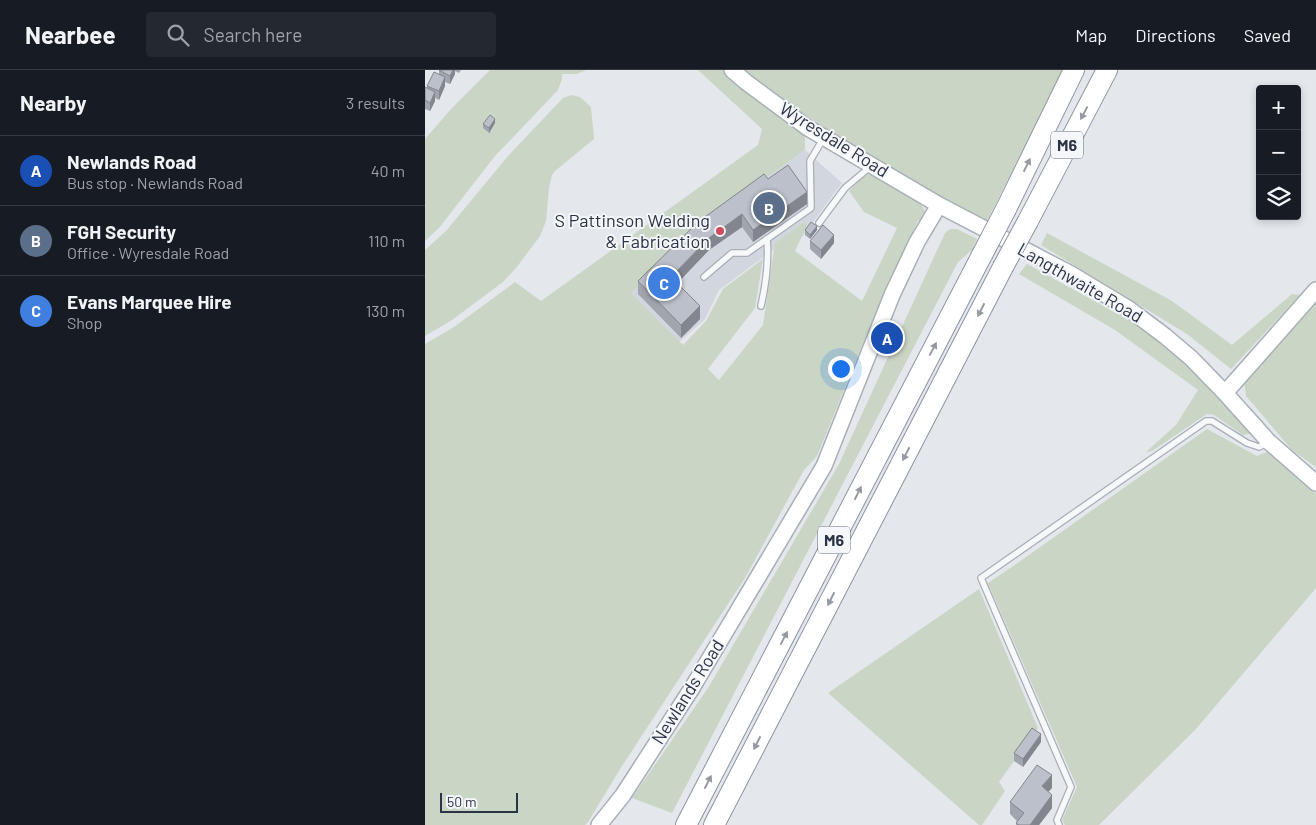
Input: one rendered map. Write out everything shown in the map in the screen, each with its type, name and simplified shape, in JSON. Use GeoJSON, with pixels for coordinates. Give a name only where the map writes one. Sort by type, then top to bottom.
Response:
{"type":"FeatureCollection","features":[{"type":"Feature","properties":{"kind":"highway","name":"M6"},"geometry":{"type":"LineString","coordinates":[[686,825],[1006,209],[1075,70]]}},
{"type":"Feature","properties":{"kind":"highway","name":"M6"},"geometry":{"type":"LineString","coordinates":[[714,825],[1107,70]]}},
{"type":"Feature","properties":{"kind":"street","name":"Wyresdale Road"},"geometry":{"type":"LineString","coordinates":[[732,70],[808,128],[939,205]]}},
{"type":"Feature","properties":{"kind":"street","name":"Langthwaite Road"},"geometry":{"type":"LineString","coordinates":[[939,205],[1071,274],[1129,309],[1191,358],[1269,442],[1316,484]]}},
{"type":"Feature","properties":{"kind":"street","name":"Newlands Road"},"geometry":{"type":"LineString","coordinates":[[599,825],[623,795],[692,688],[823,466],[892,295],[917,242],[939,205]]}},
{"type":"Feature","properties":{"kind":"street"},"geometry":{"type":"LineString","coordinates":[[1225,393],[1316,290]]}},
{"type":"Feature","properties":{"kind":"lane"},"geometry":{"type":"LineString","coordinates":[[704,277],[733,253],[747,253],[811,208],[810,161],[823,137]]}},
{"type":"Feature","properties":{"kind":"lane"},"geometry":{"type":"LineString","coordinates":[[819,223],[845,188],[871,165]]}},
{"type":"Feature","properties":{"kind":"lane"},"geometry":{"type":"LineString","coordinates":[[761,306],[766,279],[767,239]]}},
{"type":"Feature","properties":{"kind":"lane"},"geometry":{"type":"LineString","coordinates":[[1059,825],[1057,820],[1071,787],[981,578],[1205,421],[1212,421],[1247,444],[1259,447],[1269,442]]}},
{"type":"Feature","properties":{"kind":"shaded area"},"geometry":{"type":"Polygon","coordinates":[[[805,150],[842,183],[787,257],[776,248],[719,290],[705,319],[665,355],[597,297],[690,233],[805,150]]]}},
{"type":"Feature","properties":{"kind":"green space"},"geometry":{"type":"Polygon","coordinates":[[[490,70],[586,70],[577,74],[562,74],[558,90],[495,156],[439,228],[425,241],[425,139],[452,108],[490,70]]]}},
{"type":"Feature","properties":{"kind":"green space"},"geometry":{"type":"Polygon","coordinates":[[[698,70],[724,70],[805,134],[805,150],[690,233],[631,293],[683,345],[706,321],[723,289],[763,259],[755,308],[708,369],[719,380],[763,325],[775,243],[804,222],[807,225],[795,251],[862,301],[897,228],[864,212],[849,191],[864,176],[873,172],[917,198],[925,211],[925,217],[922,222],[918,220],[871,324],[817,456],[804,470],[745,578],[622,766],[588,822],[585,825],[425,825],[425,344],[454,327],[515,282],[541,301],[758,145],[762,129],[698,70]]]}},
{"type":"Feature","properties":{"kind":"green space"},"geometry":{"type":"Polygon","coordinates":[[[744,70],[1063,70],[985,222],[867,156],[770,91],[744,70]]]}},
{"type":"Feature","properties":{"kind":"green space"},"geometry":{"type":"Polygon","coordinates":[[[571,95],[580,97],[591,107],[594,139],[552,175],[546,221],[540,236],[503,282],[452,320],[425,336],[425,250],[446,231],[508,156],[563,98],[571,95]]]}},
{"type":"Feature","properties":{"kind":"green space"},"geometry":{"type":"Polygon","coordinates":[[[950,229],[957,229],[977,239],[972,250],[958,262],[672,813],[632,798],[708,688],[839,464],[945,233],[950,229]]]}},
{"type":"Feature","properties":{"kind":"green space"},"geometry":{"type":"Polygon","coordinates":[[[1047,233],[1172,301],[1232,345],[1292,294],[1300,295],[1231,369],[1187,334],[1041,245],[1047,233]]]}},
{"type":"Feature","properties":{"kind":"green space"},"geometry":{"type":"Polygon","coordinates":[[[1027,264],[1127,319],[1179,356],[1219,390],[1253,433],[1243,435],[1214,415],[1207,414],[1152,451],[1146,452],[1176,425],[1198,390],[1115,330],[1019,274],[1027,264]]]}},
{"type":"Feature","properties":{"kind":"green space"},"geometry":{"type":"Polygon","coordinates":[[[1316,299],[1316,467],[1292,450],[1246,396],[1244,378],[1316,299]]]}},
{"type":"Feature","properties":{"kind":"green space"},"geometry":{"type":"Polygon","coordinates":[[[1207,429],[1257,456],[1269,451],[1312,487],[1316,493],[1316,588],[1195,730],[1099,825],[1065,825],[1062,820],[1077,787],[988,583],[1207,429]]]}},
{"type":"Feature","properties":{"kind":"green space"},"geometry":{"type":"Polygon","coordinates":[[[979,589],[1038,728],[999,782],[1005,791],[982,825],[979,825],[828,693],[979,589]]]}},
{"type":"Feature","properties":{"kind":"building"},"geometry":{"type":"Polygon","coordinates":[[[439,70],[453,70],[450,76],[439,70]]]}},
{"type":"Feature","properties":{"kind":"building"},"geometry":{"type":"Polygon","coordinates":[[[434,72],[445,77],[439,91],[427,86],[434,72]]]}},
{"type":"Feature","properties":{"kind":"building"},"geometry":{"type":"Polygon","coordinates":[[[425,87],[435,92],[430,103],[425,100],[425,87]]]}},
{"type":"Feature","properties":{"kind":"building"},"geometry":{"type":"Polygon","coordinates":[[[490,115],[495,119],[489,128],[483,124],[490,115]]]}},
{"type":"Feature","properties":{"kind":"building"},"geometry":{"type":"Polygon","coordinates":[[[788,165],[807,192],[753,230],[742,214],[709,238],[671,277],[700,306],[681,325],[638,281],[698,222],[764,174],[768,179],[788,165]]]}},
{"type":"Feature","properties":{"kind":"building"},"geometry":{"type":"Polygon","coordinates":[[[811,222],[817,226],[810,235],[805,230],[811,222]]]}},
{"type":"Feature","properties":{"kind":"building"},"geometry":{"type":"Polygon","coordinates":[[[823,225],[834,235],[821,250],[810,241],[823,225]]]}},
{"type":"Feature","properties":{"kind":"building"},"geometry":{"type":"Polygon","coordinates":[[[1032,728],[1041,734],[1023,759],[1014,753],[1032,728]]]}},
{"type":"Feature","properties":{"kind":"building"},"geometry":{"type":"Polygon","coordinates":[[[1037,765],[1052,775],[1042,786],[1052,795],[1030,825],[1019,825],[1016,823],[1024,813],[1010,802],[1037,765]]]}},
{"type":"Feature","properties":{"kind":"place","name":"FGH Security"},"geometry":{"type":"Point","coordinates":[769,208]}},
{"type":"Feature","properties":{"kind":"place","name":"S Pattinson Welding & Fabrication"},"geometry":{"type":"Point","coordinates":[720,231]}},
{"type":"Feature","properties":{"kind":"place","name":"Evans Marquee Hire"},"geometry":{"type":"Point","coordinates":[664,283]}},
{"type":"Feature","properties":{"kind":"place","name":"Newlands Road"},"geometry":{"type":"Point","coordinates":[887,338]}}]}
